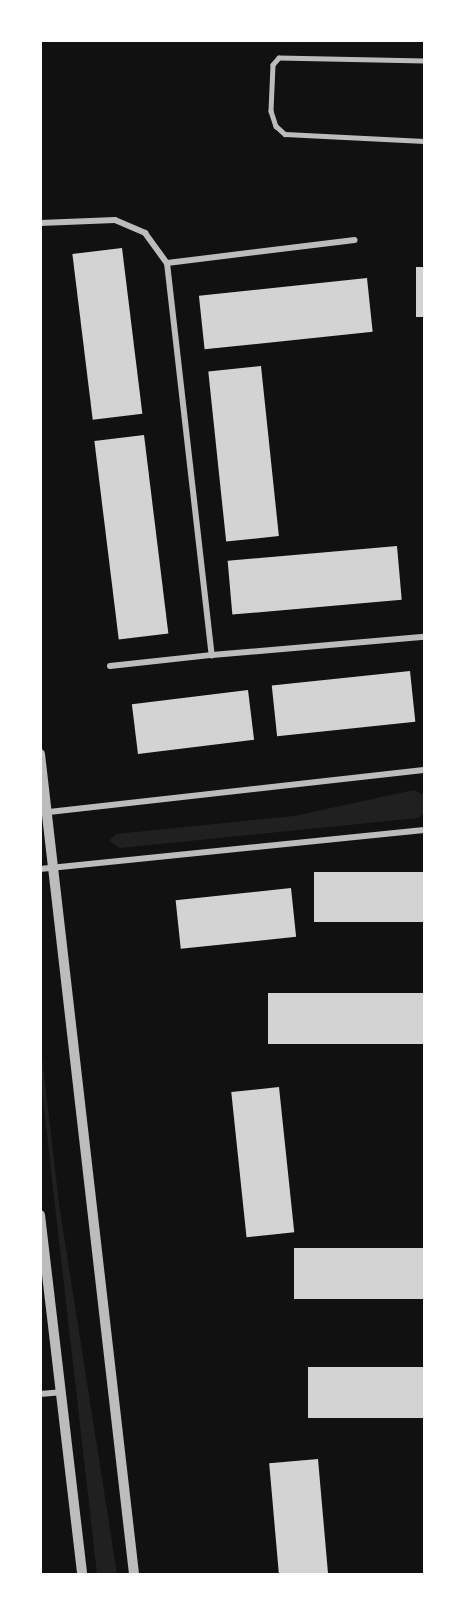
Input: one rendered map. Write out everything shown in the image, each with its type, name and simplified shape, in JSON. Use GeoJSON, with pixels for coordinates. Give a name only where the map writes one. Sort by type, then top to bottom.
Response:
{"type":"FeatureCollection","features":[{"type":"Feature","properties":{"kind":"street"},"geometry":{"type":"LineString","coordinates":[[40,223],[115,220],[145,233],[167,263],[212,655]]}},
{"type":"Feature","properties":{"kind":"street"},"geometry":{"type":"LineString","coordinates":[[167,263],[355,240]]}},
{"type":"Feature","properties":{"kind":"street"},"geometry":{"type":"LineString","coordinates":[[110,666],[424,637]]}},
{"type":"Feature","properties":{"kind":"street"},"geometry":{"type":"LineString","coordinates":[[40,754],[44,812],[54,867],[134,1575]]}},
{"type":"Feature","properties":{"kind":"street"},"geometry":{"type":"LineString","coordinates":[[44,812],[424,770]]}},
{"type":"Feature","properties":{"kind":"street"},"geometry":{"type":"LineString","coordinates":[[40,868],[424,830]]}},
{"type":"Feature","properties":{"kind":"street"},"geometry":{"type":"LineString","coordinates":[[40,1215],[82,1575]]}},
{"type":"Feature","properties":{"kind":"street"},"geometry":{"type":"LineString","coordinates":[[40,1394],[61,1392]]}},
{"type":"Feature","properties":{"kind":"lane"},"geometry":{"type":"LineString","coordinates":[[424,61],[279,58],[273,65],[271,111],[276,126],[285,134],[424,141]]}},
{"type":"Feature","properties":{"kind":"shaded area"},"geometry":{"type":"Polygon","coordinates":[[[414,790],[424,795],[424,813],[418,818],[120,848],[109,841],[116,834],[294,816],[414,790]]]}},
{"type":"Feature","properties":{"kind":"shaded area"},"geometry":{"type":"Polygon","coordinates":[[[40,1039],[59,1204],[117,1574],[97,1574],[41,1083],[40,1039]]]}},
{"type":"Feature","properties":{"kind":"building"},"geometry":{"type":"Polygon","coordinates":[[[122,248],[142,414],[93,420],[72,254],[122,248]]]}},
{"type":"Feature","properties":{"kind":"building"},"geometry":{"type":"Polygon","coordinates":[[[416,267],[424,267],[424,317],[416,317],[416,267]]]}},
{"type":"Feature","properties":{"kind":"building"},"geometry":{"type":"Polygon","coordinates":[[[367,278],[373,332],[205,349],[199,296],[367,278]]]}},
{"type":"Feature","properties":{"kind":"building"},"geometry":{"type":"Polygon","coordinates":[[[261,366],[279,536],[226,542],[208,372],[261,366]]]}},
{"type":"Feature","properties":{"kind":"building"},"geometry":{"type":"Polygon","coordinates":[[[144,435],[168,634],[119,640],[94,441],[144,435]]]}},
{"type":"Feature","properties":{"kind":"building"},"geometry":{"type":"Polygon","coordinates":[[[397,546],[402,600],[232,615],[228,561],[397,546]]]}},
{"type":"Feature","properties":{"kind":"building"},"geometry":{"type":"Polygon","coordinates":[[[410,671],[415,722],[277,736],[272,686],[410,671]]]}},
{"type":"Feature","properties":{"kind":"building"},"geometry":{"type":"Polygon","coordinates":[[[248,690],[254,740],[138,754],[132,704],[248,690]]]}},
{"type":"Feature","properties":{"kind":"building"},"geometry":{"type":"Polygon","coordinates":[[[314,872],[424,872],[424,922],[314,922],[314,872]]]}},
{"type":"Feature","properties":{"kind":"building"},"geometry":{"type":"Polygon","coordinates":[[[291,888],[296,937],[181,949],[176,900],[291,888]]]}},
{"type":"Feature","properties":{"kind":"building"},"geometry":{"type":"Polygon","coordinates":[[[268,993],[424,993],[424,1044],[268,1044],[268,993]]]}},
{"type":"Feature","properties":{"kind":"building"},"geometry":{"type":"Polygon","coordinates":[[[279,1087],[294,1232],[247,1237],[231,1092],[279,1087]]]}},
{"type":"Feature","properties":{"kind":"building"},"geometry":{"type":"Polygon","coordinates":[[[294,1248],[424,1248],[424,1299],[294,1299],[294,1248]]]}},
{"type":"Feature","properties":{"kind":"building"},"geometry":{"type":"Polygon","coordinates":[[[308,1367],[424,1367],[424,1418],[308,1418],[308,1367]]]}},
{"type":"Feature","properties":{"kind":"building"},"geometry":{"type":"Polygon","coordinates":[[[318,1459],[328,1574],[279,1574],[269,1463],[318,1459]]]}}]}
